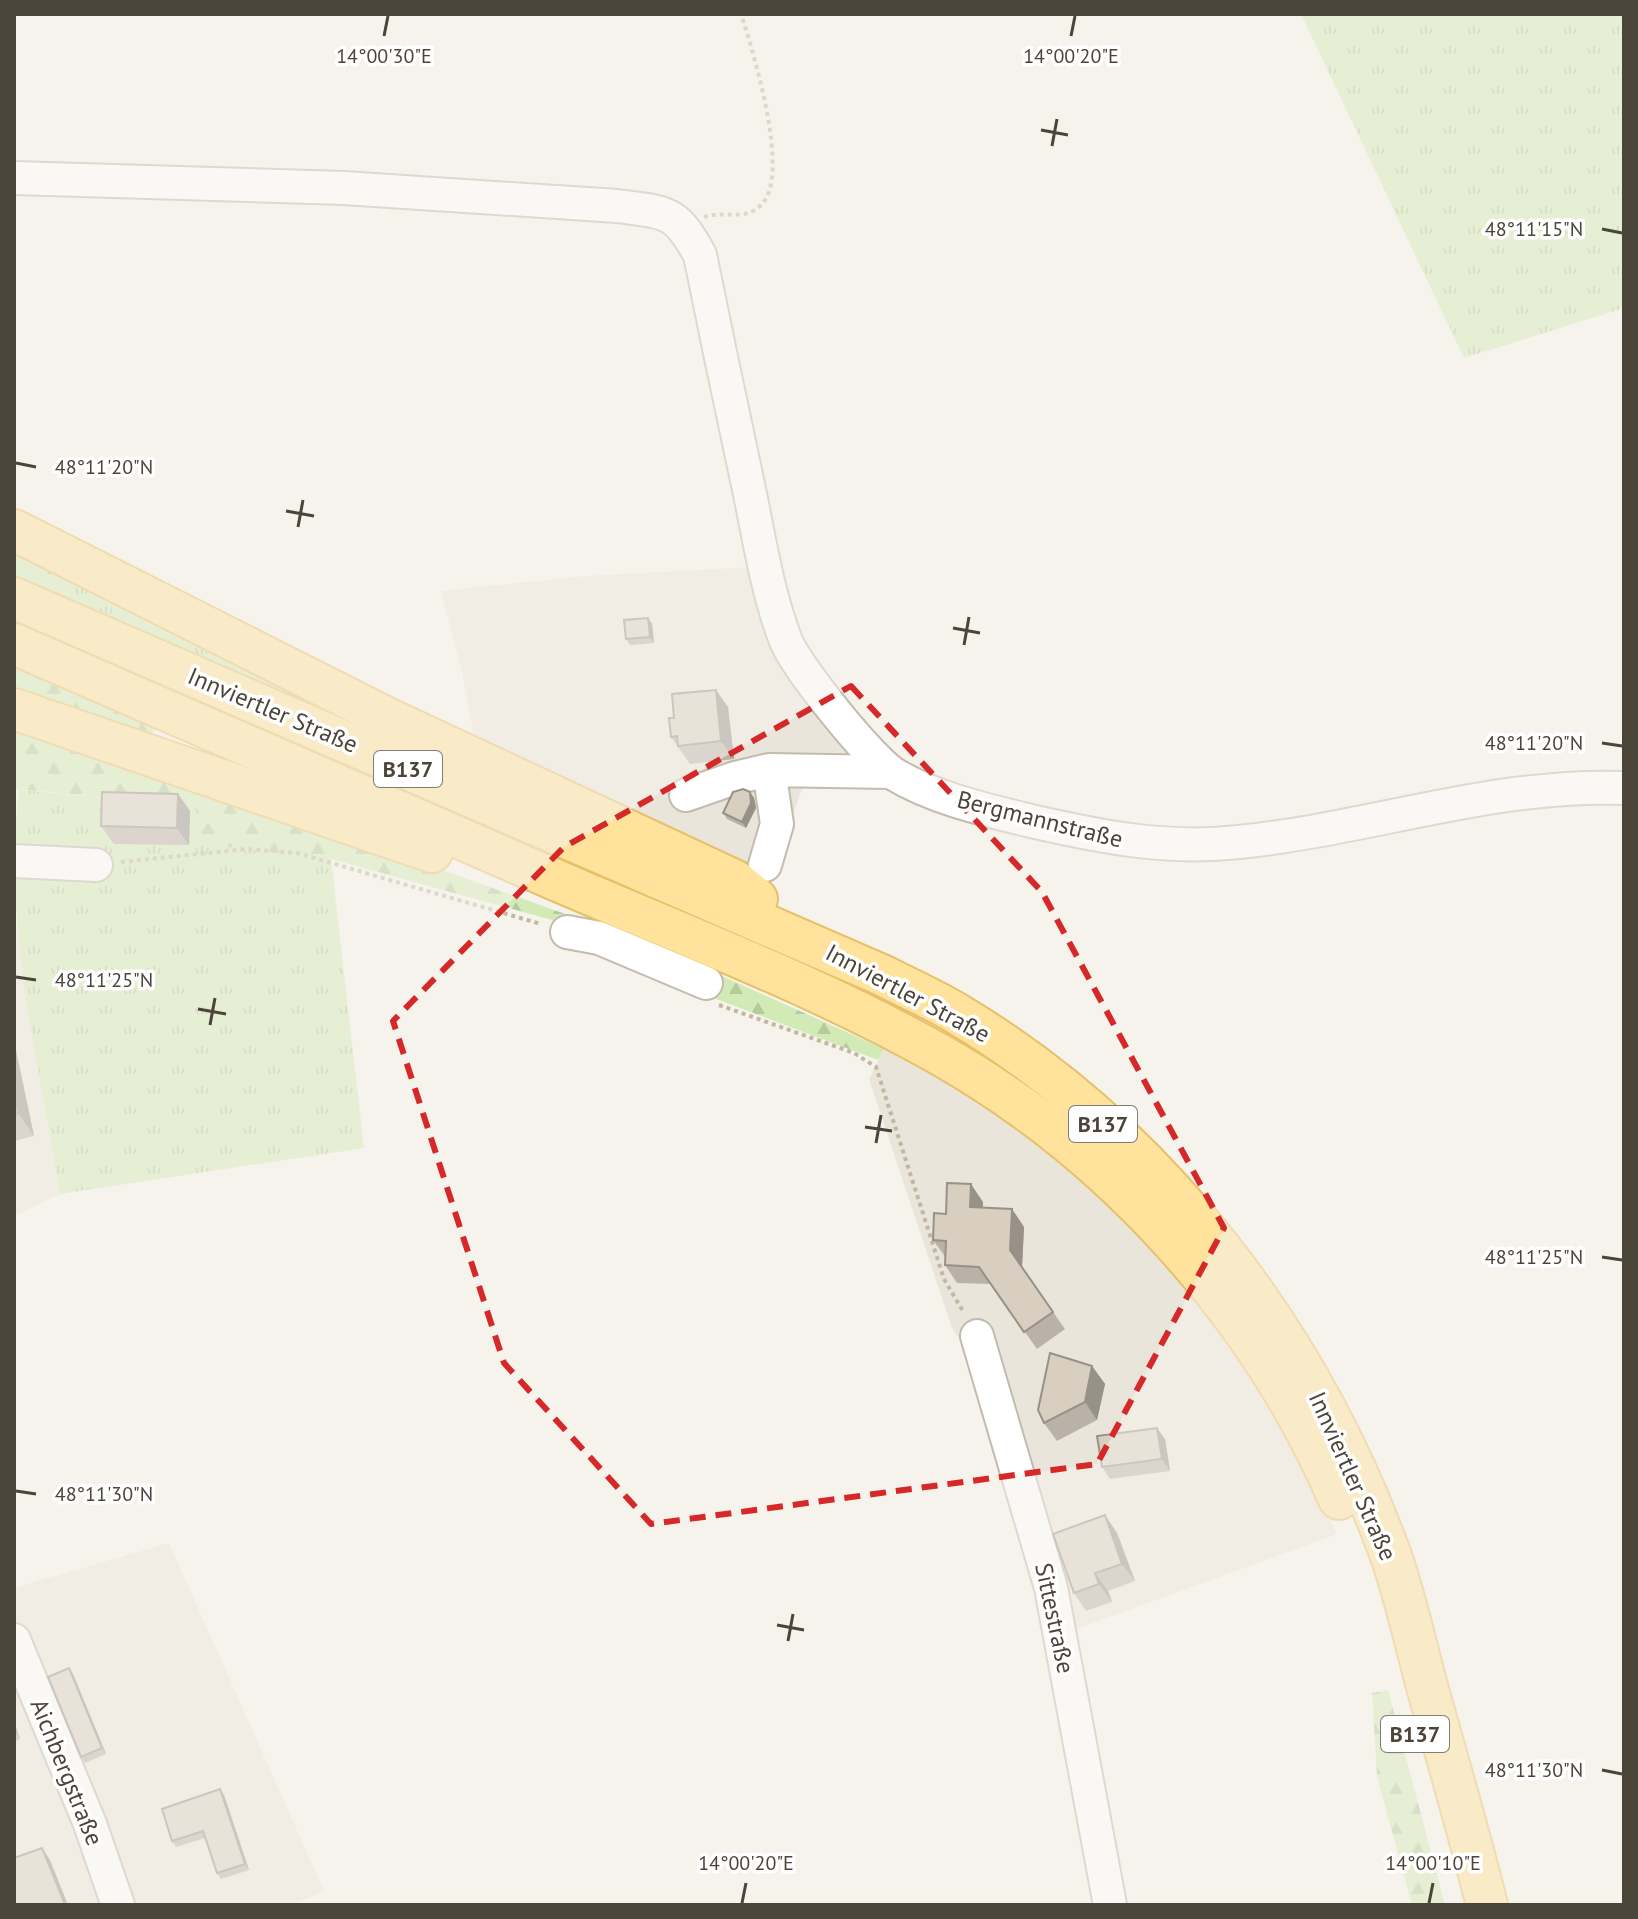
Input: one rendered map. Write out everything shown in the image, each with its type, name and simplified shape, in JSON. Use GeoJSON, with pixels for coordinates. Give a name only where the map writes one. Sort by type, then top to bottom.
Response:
{"type":"FeatureCollection","features":[{"type":"Feature","properties":{"kind":"main road"},"geometry":{"type":"LineString","coordinates":[[14,530],[387,718],[734,880],[802,939]]}},
{"type":"Feature","properties":{"kind":"main road","name":"Innviertler Straße"},"geometry":{"type":"LineString","coordinates":[[14,598],[802,939],[958,1014],[1021,1056],[1086,1106],[1167,1185],[1279,1327],[1323,1401],[1391,1558],[1487,1905]]}},
{"type":"Feature","properties":{"kind":"main road","name":"Innviertler Straße"},"geometry":{"type":"LineString","coordinates":[[14,644],[725,952],[939,1054],[1061,1138],[1121,1190],[1173,1244],[1231,1312],[1296,1413],[1337,1494],[1372,1582],[1460,1905]]}},
{"type":"Feature","properties":{"kind":"main road"},"geometry":{"type":"LineString","coordinates":[[14,709],[522,885],[582,891]]}},
{"type":"Feature","properties":{"kind":"street"},"geometry":{"type":"LineString","coordinates":[[14,178],[344,188],[572,203],[657,212],[683,223]]}},
{"type":"Feature","properties":{"kind":"street","name":"Bergmannstraße"},"geometry":{"type":"LineString","coordinates":[[683,223],[700,255],[765,569],[786,643],[809,681],[890,772],[918,786],[1013,817],[1116,841],[1161,845],[1236,843],[1311,833],[1491,797],[1573,786],[1624,788]]}},
{"type":"Feature","properties":{"kind":"street"},"geometry":{"type":"LineString","coordinates":[[686,795],[769,770],[890,772]]}},
{"type":"Feature","properties":{"kind":"street"},"geometry":{"type":"LineString","coordinates":[[765,865],[777,824],[769,770]]}},
{"type":"Feature","properties":{"kind":"street"},"geometry":{"type":"LineString","coordinates":[[14,861],[96,865]]}},
{"type":"Feature","properties":{"kind":"street"},"geometry":{"type":"LineString","coordinates":[[567,932],[599,938],[710,993]]}},
{"type":"Feature","properties":{"kind":"street","name":"Sittestraße"},"geometry":{"type":"LineString","coordinates":[[977,1336],[1051,1588],[1110,1905]]}},
{"type":"Feature","properties":{"kind":"street","name":"Aichbergstraße"},"geometry":{"type":"LineString","coordinates":[[14,1640],[90,1824],[118,1905]]}},
{"type":"Feature","properties":{"kind":"path"},"geometry":{"type":"LineString","coordinates":[[683,223],[710,215],[744,215],[761,206],[770,193],[772,147],[752,47],[741,14]]}},
{"type":"Feature","properties":{"kind":"path"},"geometry":{"type":"LineString","coordinates":[[96,865],[246,849],[297,853],[567,932]]}},
{"type":"Feature","properties":{"kind":"path"},"geometry":{"type":"LineString","coordinates":[[710,993],[854,1053],[876,1067],[944,1279],[977,1336]]}},
{"type":"Feature","properties":{"kind":"highlighted area"},"geometry":{"type":"Polygon","coordinates":[[[851,686],[1042,892],[1224,1228],[1097,1464],[651,1524],[504,1363],[393,1021],[564,847],[851,686]]]}},
{"type":"Feature","properties":{"kind":"shaded area"},"geometry":{"type":"Polygon","coordinates":[[[772,566],[802,647],[848,708],[900,764],[805,781],[768,882],[476,747],[462,672],[441,591],[586,576],[772,566]]]}},
{"type":"Feature","properties":{"kind":"shaded area"},"geometry":{"type":"Polygon","coordinates":[[[14,911],[60,1194],[14,1216],[14,911]]]}},
{"type":"Feature","properties":{"kind":"shaded area"},"geometry":{"type":"Polygon","coordinates":[[[884,1049],[990,1107],[1090,1180],[1171,1258],[1295,1437],[1337,1534],[1054,1637],[977,1367],[952,1328],[869,1079],[884,1049]]]}},
{"type":"Feature","properties":{"kind":"shaded area"},"geometry":{"type":"Polygon","coordinates":[[[169,1543],[324,1891],[291,1905],[14,1905],[14,1588],[169,1543]]]}},
{"type":"Feature","properties":{"kind":"green space"},"geometry":{"type":"Polygon","coordinates":[[[1301,14],[1624,14],[1624,308],[1464,358],[1301,14]]]}},
{"type":"Feature","properties":{"kind":"green space"},"geometry":{"type":"Polygon","coordinates":[[[14,542],[64,567],[46,596],[14,582],[14,542]]]}},
{"type":"Feature","properties":{"kind":"green space"},"geometry":{"type":"Polygon","coordinates":[[[64,567],[615,837],[46,596],[64,567]]]}},
{"type":"Feature","properties":{"kind":"green space"},"geometry":{"type":"Polygon","coordinates":[[[14,658],[157,719],[149,745],[14,701],[14,658]]]}},
{"type":"Feature","properties":{"kind":"green space"},"geometry":{"type":"Polygon","coordinates":[[[14,716],[660,948],[884,1049],[878,1060],[592,952],[563,923],[331,859],[201,844],[201,805],[14,789],[14,716]]]}},
{"type":"Feature","properties":{"kind":"green space"},"geometry":{"type":"Polygon","coordinates":[[[19,790],[201,805],[202,844],[331,859],[364,1148],[60,1194],[33,1043],[19,942],[15,841],[19,790]]]}},
{"type":"Feature","properties":{"kind":"green space"},"geometry":{"type":"Polygon","coordinates":[[[1388,1690],[1445,1905],[1412,1905],[1377,1776],[1372,1693],[1388,1690]]]}},
{"type":"Feature","properties":{"kind":"building"},"geometry":{"type":"Polygon","coordinates":[[[648,618],[650,637],[626,639],[624,620],[648,618]]]}},
{"type":"Feature","properties":{"kind":"building"},"geometry":{"type":"Polygon","coordinates":[[[716,690],[721,741],[678,746],[677,736],[671,737],[669,718],[674,718],[672,694],[716,690]]]}},
{"type":"Feature","properties":{"kind":"building"},"geometry":{"type":"Polygon","coordinates":[[[743,789],[750,792],[751,803],[742,822],[723,813],[733,792],[743,789]]]}},
{"type":"Feature","properties":{"kind":"building"},"geometry":{"type":"Polygon","coordinates":[[[102,792],[178,794],[177,828],[101,826],[102,792]]]}},
{"type":"Feature","properties":{"kind":"building"},"geometry":{"type":"Polygon","coordinates":[[[947,1183],[971,1184],[970,1207],[1012,1209],[1010,1250],[1053,1312],[1024,1332],[979,1267],[945,1265],[946,1241],[933,1240],[934,1213],[946,1214],[947,1183]]]}},
{"type":"Feature","properties":{"kind":"building"},"geometry":{"type":"Polygon","coordinates":[[[1050,1353],[1092,1366],[1085,1402],[1044,1423],[1038,1410],[1050,1353]]]}},
{"type":"Feature","properties":{"kind":"building"},"geometry":{"type":"Polygon","coordinates":[[[1157,1428],[1162,1459],[1102,1467],[1097,1436],[1157,1428]]]}},
{"type":"Feature","properties":{"kind":"building"},"geometry":{"type":"Polygon","coordinates":[[[1105,1515],[1122,1564],[1095,1573],[1099,1584],[1074,1593],[1053,1534],[1105,1515]]]}},
{"type":"Feature","properties":{"kind":"building"},"geometry":{"type":"Polygon","coordinates":[[[69,1668],[102,1748],[81,1757],[48,1677],[69,1668]]]}},
{"type":"Feature","properties":{"kind":"building"},"geometry":{"type":"Polygon","coordinates":[[[220,1789],[245,1864],[217,1873],[203,1831],[172,1841],[162,1809],[220,1789]]]}},
{"type":"Feature","properties":{"kind":"building"},"geometry":{"type":"Polygon","coordinates":[[[42,1848],[65,1905],[16,1905],[14,1858],[42,1848]]]}}]}
